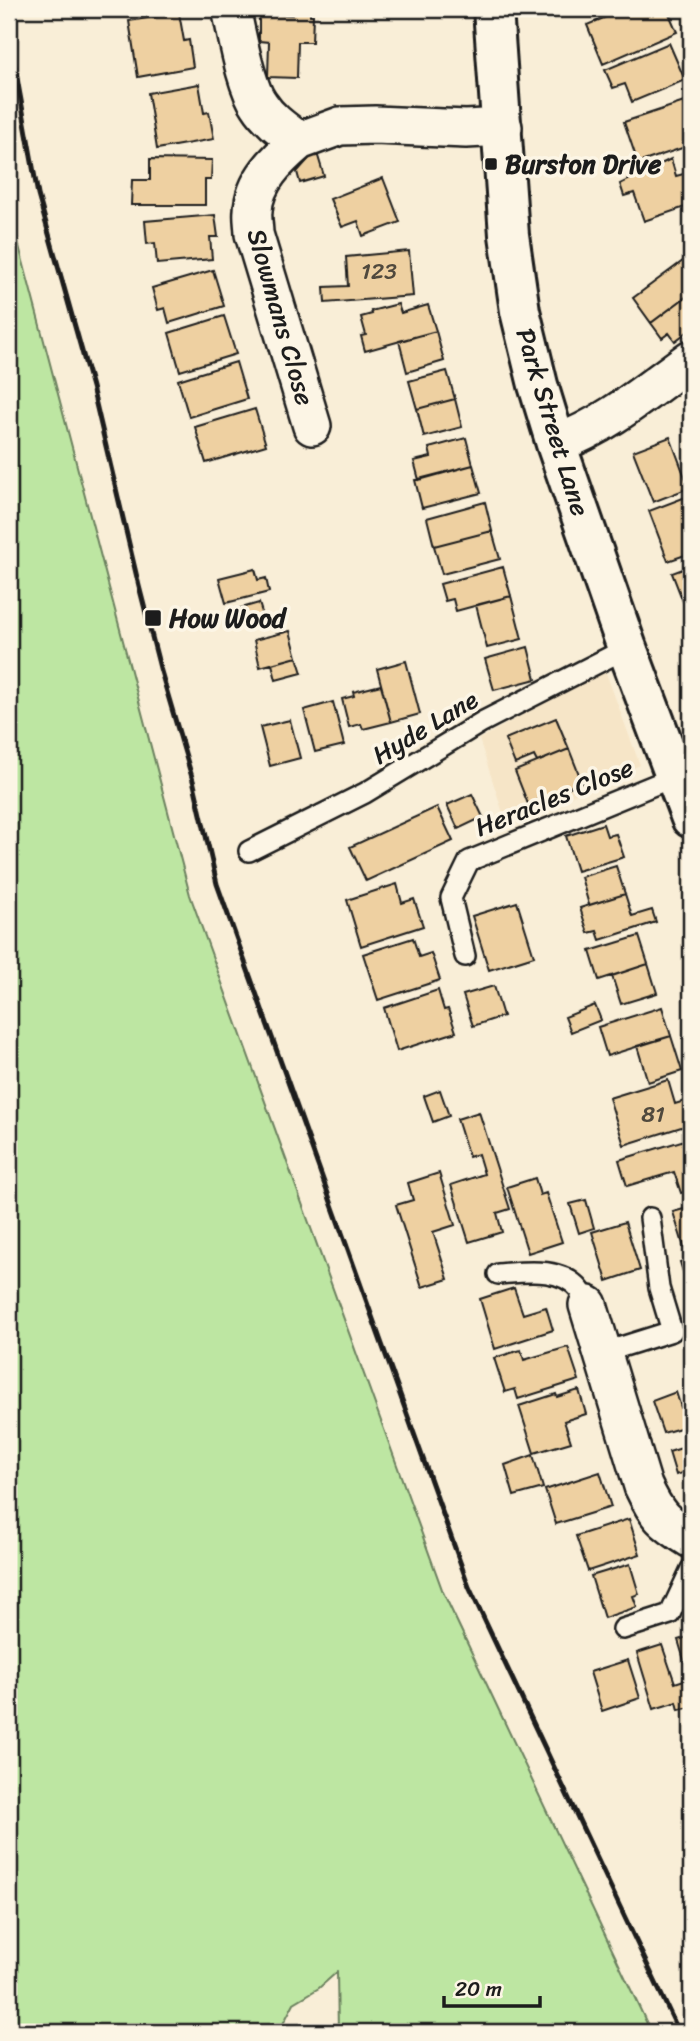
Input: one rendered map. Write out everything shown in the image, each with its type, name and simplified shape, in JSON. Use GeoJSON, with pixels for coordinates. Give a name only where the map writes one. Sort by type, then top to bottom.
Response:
{"type":"FeatureCollection","features":[{"type":"Feature","properties":{"kind":"street"},"geometry":{"type":"LineString","coordinates":[[231,9],[250,87],[257,103],[275,124],[299,141]]}},
{"type":"Feature","properties":{"kind":"street","name":"Park Street Lane"},"geometry":{"type":"LineString","coordinates":[[493,9],[509,235],[520,311],[538,385],[628,648],[691,818]]}},
{"type":"Feature","properties":{"kind":"street","name":"Slowmans Close"},"geometry":{"type":"LineString","coordinates":[[312,426],[254,234],[253,210],[256,195],[265,176],[299,141],[340,126],[375,125],[466,130],[503,127]]}},
{"type":"Feature","properties":{"kind":"street"},"geometry":{"type":"LineString","coordinates":[[556,444],[578,436],[605,421],[691,359]]}},
{"type":"Feature","properties":{"kind":"street"},"geometry":{"type":"LineString","coordinates":[[588,1305],[643,1486],[654,1510],[668,1524],[691,1539]]}},
{"type":"Feature","properties":{"kind":"lane","name":"Hyde Lane"},"geometry":{"type":"LineString","coordinates":[[249,851],[365,793],[482,722],[628,648]]}},
{"type":"Feature","properties":{"kind":"lane","name":"Heracles Close"},"geometry":{"type":"LineString","coordinates":[[465,956],[451,898],[468,861],[676,776]]}},
{"type":"Feature","properties":{"kind":"lane"},"geometry":{"type":"LineString","coordinates":[[602,1353],[672,1331],[659,1288],[650,1218]]}},
{"type":"Feature","properties":{"kind":"lane"},"geometry":{"type":"LineString","coordinates":[[498,1273],[550,1272],[567,1279],[579,1289],[588,1305]]}},
{"type":"Feature","properties":{"kind":"lane"},"geometry":{"type":"LineString","coordinates":[[623,1629],[670,1614],[691,1570]]}},
{"type":"Feature","properties":{"kind":"shaded area"},"geometry":{"type":"Polygon","coordinates":[[[605,670],[640,765],[507,825],[479,739],[605,670]]]}},
{"type":"Feature","properties":{"kind":"green space"},"geometry":{"type":"Polygon","coordinates":[[[9,208],[190,895],[443,1592],[651,2032],[338,2032],[337,1972],[319,1988],[294,2003],[282,2026],[282,2032],[9,2032],[9,208]]]}},
{"type":"Feature","properties":{"kind":"building"},"geometry":{"type":"Polygon","coordinates":[[[292,9],[310,9],[310,15],[313,15],[312,42],[298,42],[297,78],[268,77],[269,42],[259,41],[259,14],[292,15],[292,9]]]}},
{"type":"Feature","properties":{"kind":"building"},"geometry":{"type":"Polygon","coordinates":[[[625,9],[667,9],[677,32],[603,64],[587,25],[625,9]]]}},
{"type":"Feature","properties":{"kind":"building"},"geometry":{"type":"Polygon","coordinates":[[[179,13],[184,41],[189,40],[193,67],[138,77],[129,21],[179,13]]]}},
{"type":"Feature","properties":{"kind":"building"},"geometry":{"type":"Polygon","coordinates":[[[669,43],[685,80],[632,102],[625,84],[613,88],[605,70],[669,43]]]}},
{"type":"Feature","properties":{"kind":"building"},"geometry":{"type":"Polygon","coordinates":[[[199,84],[204,113],[209,112],[214,139],[157,149],[148,93],[199,84]]]}},
{"type":"Feature","properties":{"kind":"building"},"geometry":{"type":"Polygon","coordinates":[[[684,102],[691,123],[691,145],[638,163],[624,122],[684,102]]]}},
{"type":"Feature","properties":{"kind":"building"},"geometry":{"type":"Polygon","coordinates":[[[317,153],[324,176],[300,183],[297,172],[317,153]]]}},
{"type":"Feature","properties":{"kind":"building"},"geometry":{"type":"Polygon","coordinates":[[[150,159],[212,160],[211,180],[205,180],[205,205],[131,205],[132,180],[150,180],[150,159]]]}},
{"type":"Feature","properties":{"kind":"building"},"geometry":{"type":"Polygon","coordinates":[[[671,159],[676,176],[691,172],[691,205],[644,221],[634,193],[624,196],[620,184],[671,159]]]}},
{"type":"Feature","properties":{"kind":"building"},"geometry":{"type":"Polygon","coordinates":[[[383,178],[400,222],[363,236],[358,221],[342,227],[330,199],[383,178]]]}},
{"type":"Feature","properties":{"kind":"building"},"geometry":{"type":"Polygon","coordinates":[[[215,215],[218,237],[210,237],[212,259],[157,264],[155,243],[147,244],[145,221],[215,215]]]}},
{"type":"Feature","properties":{"kind":"building"},"geometry":{"type":"Polygon","coordinates":[[[409,251],[413,296],[325,303],[324,287],[348,286],[346,257],[409,251]]]}},
{"type":"Feature","properties":{"kind":"building"},"geometry":{"type":"Polygon","coordinates":[[[691,255],[691,293],[651,323],[633,298],[691,255]]]}},
{"type":"Feature","properties":{"kind":"building"},"geometry":{"type":"Polygon","coordinates":[[[213,270],[224,306],[169,323],[165,308],[158,310],[152,288],[213,270]]]}},
{"type":"Feature","properties":{"kind":"building"},"geometry":{"type":"Polygon","coordinates":[[[691,293],[691,329],[675,341],[669,333],[662,338],[651,323],[691,293]]]}},
{"type":"Feature","properties":{"kind":"building"},"geometry":{"type":"Polygon","coordinates":[[[398,304],[401,313],[428,305],[436,331],[365,351],[361,336],[366,335],[361,317],[372,314],[371,311],[398,304]]]}},
{"type":"Feature","properties":{"kind":"building"},"geometry":{"type":"Polygon","coordinates":[[[224,316],[236,354],[180,371],[169,333],[224,316]]]}},
{"type":"Feature","properties":{"kind":"building"},"geometry":{"type":"Polygon","coordinates":[[[436,331],[444,361],[407,372],[399,341],[436,331]]]}},
{"type":"Feature","properties":{"kind":"building"},"geometry":{"type":"Polygon","coordinates":[[[236,362],[247,399],[189,417],[178,380],[236,362]]]}},
{"type":"Feature","properties":{"kind":"building"},"geometry":{"type":"Polygon","coordinates":[[[447,371],[455,399],[417,409],[409,381],[447,371]]]}},
{"type":"Feature","properties":{"kind":"building"},"geometry":{"type":"Polygon","coordinates":[[[455,399],[462,427],[424,437],[417,409],[455,399]]]}},
{"type":"Feature","properties":{"kind":"building"},"geometry":{"type":"Polygon","coordinates":[[[255,409],[266,445],[206,463],[195,427],[255,409]]]}},
{"type":"Feature","properties":{"kind":"building"},"geometry":{"type":"Polygon","coordinates":[[[670,437],[689,488],[653,502],[633,451],[670,437]]]}},
{"type":"Feature","properties":{"kind":"building"},"geometry":{"type":"Polygon","coordinates":[[[466,438],[473,465],[419,480],[414,461],[431,457],[429,448],[466,438]]]}},
{"type":"Feature","properties":{"kind":"building"},"geometry":{"type":"Polygon","coordinates":[[[473,465],[481,493],[422,508],[415,480],[473,465]]]}},
{"type":"Feature","properties":{"kind":"building"},"geometry":{"type":"Polygon","coordinates":[[[691,495],[691,553],[668,561],[649,511],[691,495]]]}},
{"type":"Feature","properties":{"kind":"building"},"geometry":{"type":"Polygon","coordinates":[[[485,502],[492,531],[434,546],[427,518],[485,502]]]}},
{"type":"Feature","properties":{"kind":"building"},"geometry":{"type":"Polygon","coordinates":[[[492,531],[500,559],[442,574],[434,546],[492,531]]]}},
{"type":"Feature","properties":{"kind":"building"},"geometry":{"type":"Polygon","coordinates":[[[691,566],[691,602],[684,604],[672,573],[691,566]]]}},
{"type":"Feature","properties":{"kind":"building"},"geometry":{"type":"Polygon","coordinates":[[[503,567],[511,596],[456,611],[453,599],[445,601],[440,584],[503,567]]]}},
{"type":"Feature","properties":{"kind":"building"},"geometry":{"type":"Polygon","coordinates":[[[255,569],[258,580],[266,578],[269,592],[226,603],[219,578],[255,569]]]}},
{"type":"Feature","properties":{"kind":"building"},"geometry":{"type":"Polygon","coordinates":[[[511,596],[522,639],[487,648],[476,605],[511,596]]]}},
{"type":"Feature","properties":{"kind":"building"},"geometry":{"type":"Polygon","coordinates":[[[259,603],[264,619],[235,626],[231,611],[259,603]]]}},
{"type":"Feature","properties":{"kind":"building"},"geometry":{"type":"Polygon","coordinates":[[[290,631],[297,657],[260,667],[254,640],[290,631]]]}},
{"type":"Feature","properties":{"kind":"building"},"geometry":{"type":"Polygon","coordinates":[[[528,647],[536,679],[494,690],[485,659],[528,647]]]}},
{"type":"Feature","properties":{"kind":"building"},"geometry":{"type":"Polygon","coordinates":[[[297,657],[302,673],[276,680],[272,664],[297,657]]]}},
{"type":"Feature","properties":{"kind":"building"},"geometry":{"type":"Polygon","coordinates":[[[406,661],[420,714],[391,722],[377,669],[406,661]]]}},
{"type":"Feature","properties":{"kind":"building"},"geometry":{"type":"Polygon","coordinates":[[[381,685],[391,722],[363,729],[361,724],[349,727],[342,699],[354,696],[353,692],[381,685]]]}},
{"type":"Feature","properties":{"kind":"building"},"geometry":{"type":"Polygon","coordinates":[[[333,702],[344,745],[315,752],[304,710],[333,702]]]}},
{"type":"Feature","properties":{"kind":"building"},"geometry":{"type":"Polygon","coordinates":[[[556,718],[569,749],[537,762],[534,756],[515,764],[505,739],[556,718]]]}},
{"type":"Feature","properties":{"kind":"building"},"geometry":{"type":"Polygon","coordinates":[[[290,720],[300,758],[270,766],[260,727],[290,720]]]}},
{"type":"Feature","properties":{"kind":"building"},"geometry":{"type":"Polygon","coordinates":[[[569,749],[582,782],[528,804],[515,771],[569,749]]]}},
{"type":"Feature","properties":{"kind":"building"},"geometry":{"type":"Polygon","coordinates":[[[472,794],[483,817],[458,829],[447,805],[472,794]]]}},
{"type":"Feature","properties":{"kind":"building"},"geometry":{"type":"Polygon","coordinates":[[[437,807],[453,841],[366,881],[350,847],[437,807]]]}},
{"type":"Feature","properties":{"kind":"building"},"geometry":{"type":"Polygon","coordinates":[[[603,824],[607,836],[616,834],[624,857],[577,871],[566,836],[603,824]]]}},
{"type":"Feature","properties":{"kind":"building"},"geometry":{"type":"Polygon","coordinates":[[[616,866],[625,894],[589,905],[581,877],[616,866]]]}},
{"type":"Feature","properties":{"kind":"building"},"geometry":{"type":"Polygon","coordinates":[[[397,884],[402,903],[414,899],[423,926],[361,946],[347,900],[397,884]]]}},
{"type":"Feature","properties":{"kind":"building"},"geometry":{"type":"Polygon","coordinates":[[[625,894],[632,916],[652,910],[656,922],[600,940],[597,931],[588,933],[580,908],[625,894]]]}},
{"type":"Feature","properties":{"kind":"building"},"geometry":{"type":"Polygon","coordinates":[[[517,902],[534,956],[489,970],[472,916],[517,902]]]}},
{"type":"Feature","properties":{"kind":"building"},"geometry":{"type":"Polygon","coordinates":[[[639,936],[648,964],[599,980],[590,951],[639,936]]]}},
{"type":"Feature","properties":{"kind":"building"},"geometry":{"type":"Polygon","coordinates":[[[413,938],[419,957],[431,953],[440,980],[378,1000],[363,954],[413,938]]]}},
{"type":"Feature","properties":{"kind":"building"},"geometry":{"type":"Polygon","coordinates":[[[648,964],[657,993],[621,1004],[612,976],[648,964]]]}},
{"type":"Feature","properties":{"kind":"building"},"geometry":{"type":"Polygon","coordinates":[[[494,986],[503,1016],[473,1026],[463,995],[494,986]]]}},
{"type":"Feature","properties":{"kind":"building"},"geometry":{"type":"Polygon","coordinates":[[[438,990],[444,1010],[448,1009],[456,1032],[397,1051],[384,1008],[438,990]]]}},
{"type":"Feature","properties":{"kind":"building"},"geometry":{"type":"Polygon","coordinates":[[[595,1005],[601,1020],[571,1032],[565,1017],[595,1005]]]}},
{"type":"Feature","properties":{"kind":"building"},"geometry":{"type":"Polygon","coordinates":[[[662,1007],[671,1036],[607,1056],[598,1027],[662,1007]]]}},
{"type":"Feature","properties":{"kind":"building"},"geometry":{"type":"Polygon","coordinates":[[[671,1036],[682,1071],[648,1082],[637,1046],[671,1036]]]}},
{"type":"Feature","properties":{"kind":"building"},"geometry":{"type":"Polygon","coordinates":[[[668,1080],[675,1104],[691,1099],[691,1124],[624,1145],[609,1098],[668,1080]]]}},
{"type":"Feature","properties":{"kind":"building"},"geometry":{"type":"Polygon","coordinates":[[[440,1090],[449,1116],[433,1122],[424,1096],[440,1090]]]}},
{"type":"Feature","properties":{"kind":"building"},"geometry":{"type":"Polygon","coordinates":[[[479,1112],[510,1209],[497,1213],[502,1232],[469,1242],[451,1185],[484,1174],[478,1154],[469,1157],[457,1119],[479,1112]]]}},
{"type":"Feature","properties":{"kind":"building"},"geometry":{"type":"Polygon","coordinates":[[[691,1138],[691,1190],[681,1193],[674,1172],[627,1186],[619,1160],[691,1138]]]}},
{"type":"Feature","properties":{"kind":"building"},"geometry":{"type":"Polygon","coordinates":[[[439,1173],[455,1225],[433,1232],[448,1279],[422,1287],[396,1205],[413,1200],[408,1183],[439,1173]]]}},
{"type":"Feature","properties":{"kind":"building"},"geometry":{"type":"Polygon","coordinates":[[[535,1178],[540,1195],[546,1193],[562,1242],[528,1253],[507,1187],[535,1178]]]}},
{"type":"Feature","properties":{"kind":"building"},"geometry":{"type":"Polygon","coordinates":[[[586,1200],[594,1228],[579,1233],[570,1204],[586,1200]]]}},
{"type":"Feature","properties":{"kind":"building"},"geometry":{"type":"Polygon","coordinates":[[[691,1207],[691,1245],[684,1247],[673,1212],[691,1207]]]}},
{"type":"Feature","properties":{"kind":"building"},"geometry":{"type":"Polygon","coordinates":[[[625,1222],[640,1270],[607,1281],[592,1232],[625,1222]]]}},
{"type":"Feature","properties":{"kind":"building"},"geometry":{"type":"Polygon","coordinates":[[[691,1259],[691,1298],[680,1262],[691,1259]]]}},
{"type":"Feature","properties":{"kind":"building"},"geometry":{"type":"Polygon","coordinates":[[[514,1288],[523,1314],[546,1307],[553,1330],[495,1349],[480,1299],[514,1288]]]}},
{"type":"Feature","properties":{"kind":"building"},"geometry":{"type":"Polygon","coordinates":[[[568,1347],[579,1380],[518,1399],[515,1389],[505,1392],[494,1358],[521,1350],[524,1360],[568,1347]]]}},
{"type":"Feature","properties":{"kind":"building"},"geometry":{"type":"Polygon","coordinates":[[[579,1390],[586,1414],[564,1421],[571,1442],[534,1453],[519,1406],[579,1390]]]}},
{"type":"Feature","properties":{"kind":"building"},"geometry":{"type":"Polygon","coordinates":[[[676,1392],[687,1426],[663,1433],[652,1401],[676,1392]]]}},
{"type":"Feature","properties":{"kind":"building"},"geometry":{"type":"Polygon","coordinates":[[[691,1445],[691,1470],[676,1475],[669,1452],[691,1445]]]}},
{"type":"Feature","properties":{"kind":"building"},"geometry":{"type":"Polygon","coordinates":[[[533,1455],[543,1488],[514,1496],[505,1465],[533,1455]]]}},
{"type":"Feature","properties":{"kind":"building"},"geometry":{"type":"Polygon","coordinates":[[[600,1472],[611,1507],[556,1524],[545,1490],[600,1472]]]}},
{"type":"Feature","properties":{"kind":"building"},"geometry":{"type":"Polygon","coordinates":[[[629,1519],[640,1554],[588,1571],[576,1536],[629,1519]]]}},
{"type":"Feature","properties":{"kind":"building"},"geometry":{"type":"Polygon","coordinates":[[[630,1564],[639,1594],[633,1596],[637,1607],[604,1618],[591,1576],[630,1564]]]}},
{"type":"Feature","properties":{"kind":"building"},"geometry":{"type":"Polygon","coordinates":[[[691,1636],[691,1683],[678,1640],[691,1636]]]}},
{"type":"Feature","properties":{"kind":"building"},"geometry":{"type":"Polygon","coordinates":[[[662,1645],[675,1683],[687,1679],[691,1707],[679,1710],[677,1702],[654,1709],[637,1653],[662,1645]]]}},
{"type":"Feature","properties":{"kind":"building"},"geometry":{"type":"Polygon","coordinates":[[[628,1660],[640,1698],[602,1711],[590,1672],[628,1660]]]}},
{"type":"Feature","properties":{"kind":"railway"},"geometry":{"type":"LineString","coordinates":[[9,34],[38,195],[92,387],[139,586],[194,784],[217,884],[469,1587],[679,2032]]}},
{"type":"Feature","properties":{"kind":"place","name":"Burston Drive"},"geometry":{"type":"Point","coordinates":[491,164]}},
{"type":"Feature","properties":{"kind":"place","name":"How Wood"},"geometry":{"type":"Point","coordinates":[153,618]}}]}
